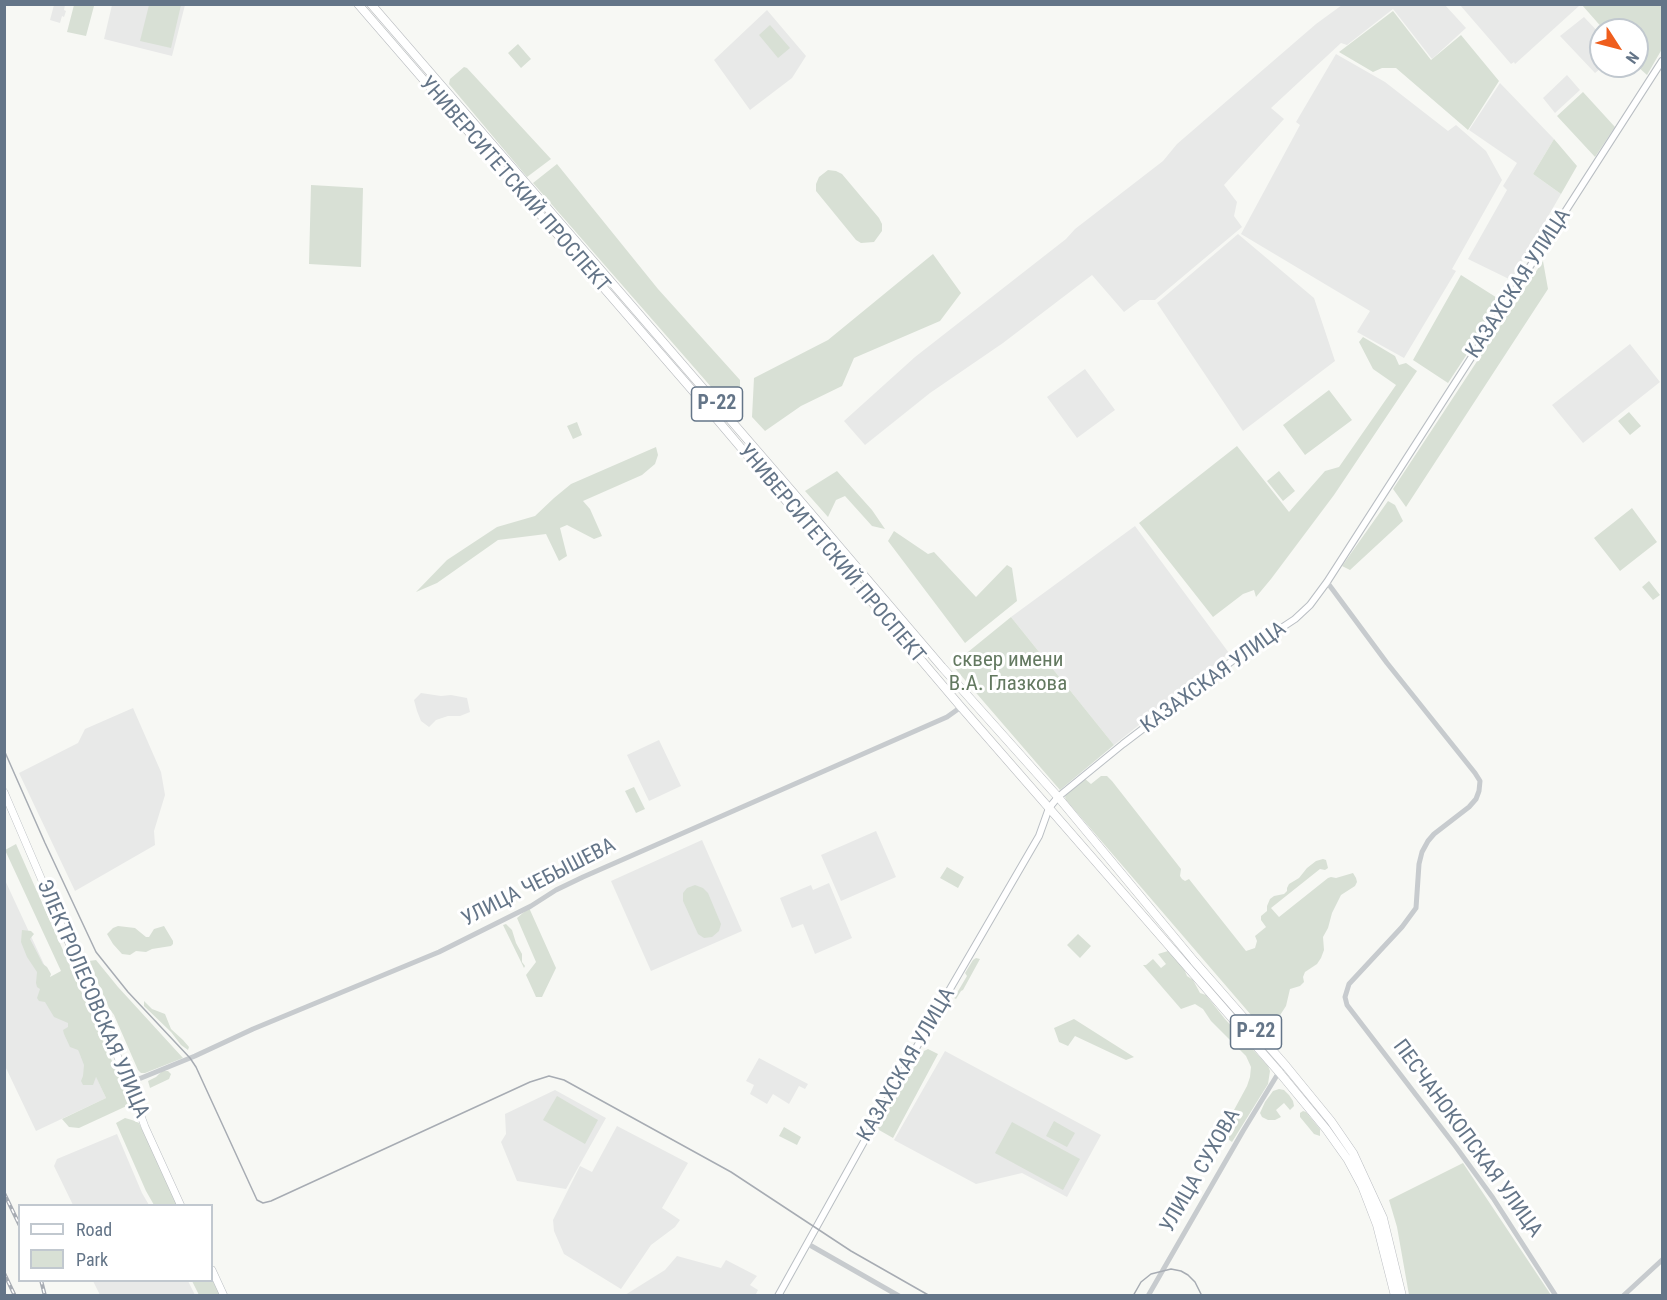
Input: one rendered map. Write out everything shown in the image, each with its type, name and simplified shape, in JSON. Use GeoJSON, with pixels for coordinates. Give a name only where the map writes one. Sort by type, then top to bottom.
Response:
{"type":"FeatureCollection","features":[{"type":"Feature","properties":{"kind":"highway","name":"УНИВЕРСИТЕТСКИЙ ПРОСПЕКТ"},"geometry":{"type":"LineString","coordinates":[[358,4],[692,390],[961,707],[1282,1069],[1331,1121],[1353,1153],[1383,1218],[1402,1296]]}},
{"type":"Feature","properties":{"kind":"highway","name":"УНИВЕРСИТЕТСКИЙ ПРОСПЕКТ"},"geometry":{"type":"LineString","coordinates":[[371,4],[942,667],[1058,797],[1282,1069],[1348,1160],[1362,1186],[1377,1225],[1395,1296]]}},
{"type":"Feature","properties":{"kind":"highway"},"geometry":{"type":"LineString","coordinates":[[866,595],[866,588],[874,587]]}},
{"type":"Feature","properties":{"kind":"main road","name":"КАЗАХСКАЯ УЛИЦА"},"geometry":{"type":"LineString","coordinates":[[778,1296],[920,1042],[1039,836],[1049,808],[1058,797],[1236,658],[1294,619],[1310,605],[1662,61]]}},
{"type":"Feature","properties":{"kind":"main road","name":"ЭЛЕКТРОЛЕСОВСКАЯ УЛИЦА"},"geometry":{"type":"LineString","coordinates":[[4,792],[129,1083],[145,1127],[180,1204]]}},
{"type":"Feature","properties":{"kind":"main road"},"geometry":{"type":"LineString","coordinates":[[213,1272],[224,1296]]}},
{"type":"Feature","properties":{"kind":"street","name":"ПЕСЧАНОКОПСКАЯ УЛИЦА"},"geometry":{"type":"LineString","coordinates":[[1327,582],[1387,663],[1480,781],[1476,799],[1428,841],[1419,864],[1416,908],[1411,917],[1349,984],[1347,1005],[1474,1173],[1556,1296]]}},
{"type":"Feature","properties":{"kind":"street","name":"УЛИЦА ЧЕБЫШЕВА"},"geometry":{"type":"LineString","coordinates":[[129,1083],[292,1012],[439,952],[583,877],[947,717],[961,707]]}},
{"type":"Feature","properties":{"kind":"street","name":"УЛИЦА СУХОВА"},"geometry":{"type":"LineString","coordinates":[[1148,1296],[1243,1131],[1282,1069]]}},
{"type":"Feature","properties":{"kind":"street"},"geometry":{"type":"LineString","coordinates":[[808,1244],[899,1296]]}},
{"type":"Feature","properties":{"kind":"street"},"geometry":{"type":"LineString","coordinates":[[1623,1296],[1662,1260]]}},
{"type":"Feature","properties":{"kind":"shaded area"},"geometry":{"type":"Polygon","coordinates":[[[1578,4],[1579,6],[1515,64],[1514,62],[1511,64],[1460,5],[1578,4]]]}},
{"type":"Feature","properties":{"kind":"shaded area"},"geometry":{"type":"Polygon","coordinates":[[[54,5],[65,5],[64,10],[66,11],[60,23],[50,20],[54,5]]]}},
{"type":"Feature","properties":{"kind":"shaded area"},"geometry":{"type":"Polygon","coordinates":[[[112,5],[185,5],[172,56],[104,39],[112,5]]]}},
{"type":"Feature","properties":{"kind":"shaded area"},"geometry":{"type":"Polygon","coordinates":[[[1342,5],[1445,5],[1466,28],[1432,59],[1393,9],[1347,45],[1341,43],[1271,108],[1284,119],[1224,185],[1237,202],[1234,216],[1242,227],[1155,300],[1140,300],[1124,312],[1092,275],[1003,343],[930,393],[865,445],[844,421],[915,357],[1163,161],[1177,144],[1316,24],[1342,5]]]}},
{"type":"Feature","properties":{"kind":"shaded area"},"geometry":{"type":"Polygon","coordinates":[[[767,10],[806,56],[792,78],[750,110],[714,60],[767,10]]]}},
{"type":"Feature","properties":{"kind":"shaded area"},"geometry":{"type":"Polygon","coordinates":[[[1584,17],[1589,22],[1589,67],[1560,36],[1584,17]]]}},
{"type":"Feature","properties":{"kind":"shaded area"},"geometry":{"type":"Polygon","coordinates":[[[1336,54],[1385,82],[1448,131],[1456,125],[1486,151],[1502,180],[1452,269],[1456,271],[1404,358],[1357,332],[1370,311],[1241,234],[1300,125],[1296,122],[1336,54]]]}},
{"type":"Feature","properties":{"kind":"shaded area"},"geometry":{"type":"Polygon","coordinates":[[[1567,75],[1580,90],[1555,113],[1543,98],[1567,75]]]}},
{"type":"Feature","properties":{"kind":"shaded area"},"geometry":{"type":"Polygon","coordinates":[[[1500,83],[1554,139],[1533,174],[1561,194],[1511,280],[1468,259],[1507,190],[1503,186],[1517,163],[1469,130],[1500,83]]]}},
{"type":"Feature","properties":{"kind":"shaded area"},"geometry":{"type":"Polygon","coordinates":[[[1238,234],[1314,298],[1335,361],[1243,431],[1157,303],[1238,234]]]}},
{"type":"Feature","properties":{"kind":"shaded area"},"geometry":{"type":"Polygon","coordinates":[[[1630,344],[1660,382],[1583,443],[1552,405],[1630,344]]]}},
{"type":"Feature","properties":{"kind":"shaded area"},"geometry":{"type":"Polygon","coordinates":[[[1085,369],[1115,410],[1077,438],[1047,397],[1085,369]]]}},
{"type":"Feature","properties":{"kind":"shaded area"},"geometry":{"type":"Polygon","coordinates":[[[1135,526],[1229,653],[1114,745],[1011,617],[1135,526]]]}},
{"type":"Feature","properties":{"kind":"shaded area"},"geometry":{"type":"Polygon","coordinates":[[[421,693],[467,698],[470,712],[436,720],[429,727],[421,721],[414,700],[421,693]]]}},
{"type":"Feature","properties":{"kind":"shaded area"},"geometry":{"type":"Polygon","coordinates":[[[133,708],[161,772],[165,795],[154,831],[155,845],[75,891],[19,773],[78,743],[85,729],[133,708]]]}},
{"type":"Feature","properties":{"kind":"shaded area"},"geometry":{"type":"Polygon","coordinates":[[[659,740],[681,786],[649,801],[627,755],[659,740]]]}},
{"type":"Feature","properties":{"kind":"shaded area"},"geometry":{"type":"Polygon","coordinates":[[[876,831],[896,877],[841,901],[821,855],[876,831]]]}},
{"type":"Feature","properties":{"kind":"shaded area"},"geometry":{"type":"Polygon","coordinates":[[[702,840],[742,931],[651,971],[611,881],[702,840]]]}},
{"type":"Feature","properties":{"kind":"shaded area"},"geometry":{"type":"Polygon","coordinates":[[[4,878],[106,1098],[36,1131],[5,1066],[4,878]]]}},
{"type":"Feature","properties":{"kind":"shaded area"},"geometry":{"type":"Polygon","coordinates":[[[829,883],[852,938],[815,954],[803,924],[792,928],[780,898],[811,885],[813,890],[829,883]]]}},
{"type":"Feature","properties":{"kind":"shaded area"},"geometry":{"type":"Polygon","coordinates":[[[945,1051],[1101,1135],[1067,1197],[1022,1173],[976,1184],[894,1140],[945,1051]]]}},
{"type":"Feature","properties":{"kind":"shaded area"},"geometry":{"type":"Polygon","coordinates":[[[759,1058],[808,1084],[805,1089],[799,1086],[789,1104],[773,1094],[767,1104],[750,1094],[754,1085],[746,1081],[759,1058]]]}},
{"type":"Feature","properties":{"kind":"shaded area"},"geometry":{"type":"Polygon","coordinates":[[[555,1090],[606,1118],[566,1189],[517,1181],[501,1142],[506,1134],[505,1114],[555,1090]]]}},
{"type":"Feature","properties":{"kind":"shaded area"},"geometry":{"type":"Polygon","coordinates":[[[617,1126],[688,1163],[662,1208],[680,1220],[675,1227],[651,1245],[621,1289],[564,1254],[554,1231],[553,1220],[580,1166],[592,1172],[617,1126]]]}},
{"type":"Feature","properties":{"kind":"shaded area"},"geometry":{"type":"Polygon","coordinates":[[[117,1134],[148,1204],[73,1204],[54,1166],[57,1159],[117,1134]]]}},
{"type":"Feature","properties":{"kind":"shaded area"},"geometry":{"type":"Polygon","coordinates":[[[677,1256],[721,1268],[726,1260],[757,1276],[750,1285],[758,1290],[755,1296],[625,1295],[665,1270],[677,1256]]]}},
{"type":"Feature","properties":{"kind":"shaded area"},"geometry":{"type":"Polygon","coordinates":[[[94,1282],[188,1282],[195,1295],[100,1295],[94,1282]]]}},
{"type":"Feature","properties":{"kind":"green space"},"geometry":{"type":"Polygon","coordinates":[[[74,5],[94,6],[86,36],[67,32],[74,5]]]}},
{"type":"Feature","properties":{"kind":"green space"},"geometry":{"type":"Polygon","coordinates":[[[149,5],[181,5],[171,48],[140,41],[149,5]]]}},
{"type":"Feature","properties":{"kind":"green space"},"geometry":{"type":"Polygon","coordinates":[[[1582,5],[1662,5],[1662,49],[1649,72],[1649,18],[1593,18],[1582,5]]]}},
{"type":"Feature","properties":{"kind":"green space"},"geometry":{"type":"Polygon","coordinates":[[[1393,11],[1431,60],[1461,35],[1499,81],[1468,130],[1396,68],[1382,68],[1373,72],[1339,52],[1393,11]]]}},
{"type":"Feature","properties":{"kind":"green space"},"geometry":{"type":"Polygon","coordinates":[[[770,25],[790,48],[778,58],[759,35],[770,25]]]}},
{"type":"Feature","properties":{"kind":"green space"},"geometry":{"type":"Polygon","coordinates":[[[518,44],[531,59],[521,68],[508,53],[518,44]]]}},
{"type":"Feature","properties":{"kind":"green space"},"geometry":{"type":"Polygon","coordinates":[[[464,67],[551,159],[527,177],[449,84],[450,79],[464,67]]]}},
{"type":"Feature","properties":{"kind":"green space"},"geometry":{"type":"Polygon","coordinates":[[[1583,92],[1615,127],[1595,157],[1557,116],[1583,92]]]}},
{"type":"Feature","properties":{"kind":"green space"},"geometry":{"type":"Polygon","coordinates":[[[1554,139],[1577,166],[1561,194],[1533,174],[1554,139]]]}},
{"type":"Feature","properties":{"kind":"green space"},"geometry":{"type":"Polygon","coordinates":[[[557,164],[658,289],[740,380],[740,420],[533,183],[557,164]]]}},
{"type":"Feature","properties":{"kind":"green space"},"geometry":{"type":"Polygon","coordinates":[[[828,170],[842,174],[879,218],[882,231],[874,242],[861,243],[856,240],[816,191],[819,177],[828,170]]]}},
{"type":"Feature","properties":{"kind":"green space"},"geometry":{"type":"Polygon","coordinates":[[[311,185],[363,188],[361,267],[309,264],[311,185]]]}},
{"type":"Feature","properties":{"kind":"green space"},"geometry":{"type":"Polygon","coordinates":[[[933,254],[961,293],[940,321],[854,358],[842,386],[801,406],[765,431],[752,417],[754,378],[828,340],[933,254]]]}},
{"type":"Feature","properties":{"kind":"green space"},"geometry":{"type":"Polygon","coordinates":[[[1543,261],[1548,289],[1406,507],[1393,489],[1543,261]]]}},
{"type":"Feature","properties":{"kind":"green space"},"geometry":{"type":"Polygon","coordinates":[[[1461,275],[1502,301],[1448,383],[1413,360],[1461,275]]]}},
{"type":"Feature","properties":{"kind":"green space"},"geometry":{"type":"Polygon","coordinates":[[[1363,337],[1395,356],[1399,365],[1406,363],[1417,371],[1334,495],[1271,579],[1256,597],[1254,590],[1243,594],[1213,617],[1139,523],[1237,446],[1289,512],[1325,471],[1339,467],[1396,385],[1373,369],[1359,342],[1363,337]]]}},
{"type":"Feature","properties":{"kind":"green space"},"geometry":{"type":"Polygon","coordinates":[[[1329,390],[1352,420],[1305,455],[1283,425],[1329,390]]]}},
{"type":"Feature","properties":{"kind":"green space"},"geometry":{"type":"Polygon","coordinates":[[[1629,412],[1641,426],[1630,435],[1618,421],[1629,412]]]}},
{"type":"Feature","properties":{"kind":"green space"},"geometry":{"type":"Polygon","coordinates":[[[577,422],[582,435],[573,439],[567,426],[577,422]]]}},
{"type":"Feature","properties":{"kind":"green space"},"geometry":{"type":"Polygon","coordinates":[[[656,447],[658,455],[655,464],[642,475],[583,501],[590,509],[602,536],[594,539],[567,525],[560,528],[567,556],[559,561],[546,534],[498,540],[437,583],[416,592],[447,560],[497,527],[535,516],[571,484],[656,447]]]}},
{"type":"Feature","properties":{"kind":"green space"},"geometry":{"type":"Polygon","coordinates":[[[837,471],[872,510],[885,529],[872,526],[845,496],[836,500],[828,517],[805,491],[837,471]]]}},
{"type":"Feature","properties":{"kind":"green space"},"geometry":{"type":"Polygon","coordinates":[[[1279,471],[1295,491],[1283,501],[1267,481],[1279,471]]]}},
{"type":"Feature","properties":{"kind":"green space"},"geometry":{"type":"Polygon","coordinates":[[[1388,501],[1395,505],[1403,521],[1350,570],[1342,566],[1388,501]]]}},
{"type":"Feature","properties":{"kind":"green space"},"geometry":{"type":"Polygon","coordinates":[[[1632,508],[1657,542],[1620,571],[1594,538],[1632,508]]]}},
{"type":"Feature","properties":{"kind":"green space"},"geometry":{"type":"Polygon","coordinates":[[[894,531],[928,554],[934,552],[976,597],[1007,565],[1012,568],[1017,601],[965,643],[888,541],[894,531]]]}},
{"type":"Feature","properties":{"kind":"green space"},"geometry":{"type":"Polygon","coordinates":[[[1649,581],[1660,595],[1653,600],[1642,587],[1649,581]]]}},
{"type":"Feature","properties":{"kind":"green space","name":"сквер имени В.А. Глазкова"},"geometry":{"type":"Polygon","coordinates":[[[1011,617],[1114,745],[1060,790],[952,665],[1011,617]]]}},
{"type":"Feature","properties":{"kind":"green space"},"geometry":{"type":"Polygon","coordinates":[[[1101,776],[1107,776],[1112,781],[1181,869],[1182,879],[1185,881],[1189,879],[1246,951],[1255,948],[1257,941],[1255,936],[1266,927],[1261,916],[1267,911],[1270,899],[1284,894],[1289,884],[1299,878],[1316,861],[1326,860],[1328,868],[1320,869],[1271,908],[1279,917],[1328,878],[1353,873],[1357,882],[1355,886],[1341,895],[1332,913],[1323,937],[1324,950],[1321,958],[1317,964],[1305,972],[1304,982],[1300,986],[1290,989],[1286,1006],[1268,1030],[1264,1030],[1066,800],[1067,792],[1084,778],[1091,784],[1101,776]]]}},
{"type":"Feature","properties":{"kind":"green space"},"geometry":{"type":"Polygon","coordinates":[[[634,787],[645,809],[636,813],[625,791],[634,787]]]}},
{"type":"Feature","properties":{"kind":"green space"},"geometry":{"type":"Polygon","coordinates":[[[16,844],[131,1104],[79,1128],[69,1127],[62,1119],[106,1098],[96,1077],[93,1085],[83,1085],[81,1081],[84,1065],[78,1050],[70,1047],[63,1030],[68,1027],[68,1023],[54,1017],[45,1002],[37,998],[40,989],[36,983],[37,972],[21,942],[22,930],[31,931],[34,934],[30,939],[51,974],[50,977],[61,971],[5,850],[16,844]]]}},
{"type":"Feature","properties":{"kind":"green space"},"geometry":{"type":"Polygon","coordinates":[[[947,867],[964,877],[958,888],[940,878],[947,867]]]}},
{"type":"Feature","properties":{"kind":"green space"},"geometry":{"type":"Polygon","coordinates":[[[695,885],[708,893],[721,924],[719,931],[712,937],[704,938],[698,934],[683,901],[683,893],[687,888],[695,885]]]}},
{"type":"Feature","properties":{"kind":"green space"},"geometry":{"type":"Polygon","coordinates":[[[531,906],[530,910],[556,968],[542,997],[536,997],[526,975],[536,962],[517,918],[531,906]]]}},
{"type":"Feature","properties":{"kind":"green space"},"geometry":{"type":"Polygon","coordinates":[[[506,924],[512,930],[522,954],[524,968],[503,925],[506,924]]]}},
{"type":"Feature","properties":{"kind":"green space"},"geometry":{"type":"Polygon","coordinates":[[[118,926],[135,928],[149,937],[154,929],[164,926],[173,944],[146,952],[136,951],[130,955],[122,954],[107,934],[118,926]]]}},
{"type":"Feature","properties":{"kind":"green space"},"geometry":{"type":"Polygon","coordinates":[[[1078,934],[1091,946],[1080,958],[1067,945],[1078,934]]]}},
{"type":"Feature","properties":{"kind":"green space"},"geometry":{"type":"Polygon","coordinates":[[[1168,951],[1183,966],[1187,976],[1193,980],[1200,993],[1206,995],[1270,1071],[1268,1084],[1232,1142],[1221,1134],[1247,1086],[1251,1067],[1246,1056],[1211,1021],[1203,1009],[1195,1004],[1181,1009],[1143,965],[1153,959],[1161,968],[1166,964],[1158,954],[1168,951]]]}},
{"type":"Feature","properties":{"kind":"green space"},"geometry":{"type":"Polygon","coordinates":[[[976,958],[980,959],[963,990],[956,999],[954,998],[967,976],[965,973],[976,958]]]}},
{"type":"Feature","properties":{"kind":"green space"},"geometry":{"type":"Polygon","coordinates":[[[96,960],[183,1058],[145,1073],[138,1070],[91,967],[89,961],[96,960]]]}},
{"type":"Feature","properties":{"kind":"green space"},"geometry":{"type":"Polygon","coordinates":[[[144,1001],[152,1009],[165,1014],[171,1029],[189,1047],[188,1050],[144,1006],[144,1001]]]}},
{"type":"Feature","properties":{"kind":"green space"},"geometry":{"type":"Polygon","coordinates":[[[1074,1019],[1134,1057],[1126,1060],[1075,1036],[1068,1046],[1059,1042],[1054,1028],[1074,1019]]]}},
{"type":"Feature","properties":{"kind":"green space"},"geometry":{"type":"Polygon","coordinates":[[[928,1049],[938,1054],[893,1138],[879,1130],[878,1127],[924,1051],[928,1049]]]}},
{"type":"Feature","properties":{"kind":"green space"},"geometry":{"type":"Polygon","coordinates":[[[162,1071],[168,1071],[171,1074],[169,1079],[150,1088],[148,1081],[162,1071]]]}},
{"type":"Feature","properties":{"kind":"green space"},"geometry":{"type":"Polygon","coordinates":[[[1279,1089],[1289,1095],[1294,1106],[1290,1110],[1284,1103],[1276,1110],[1281,1117],[1268,1120],[1260,1113],[1273,1091],[1279,1089]]]}},
{"type":"Feature","properties":{"kind":"green space"},"geometry":{"type":"Polygon","coordinates":[[[557,1096],[598,1120],[585,1144],[543,1120],[557,1096]]]}},
{"type":"Feature","properties":{"kind":"green space"},"geometry":{"type":"Polygon","coordinates":[[[1303,1111],[1320,1129],[1320,1136],[1314,1134],[1300,1117],[1303,1111]]]}},
{"type":"Feature","properties":{"kind":"green space"},"geometry":{"type":"Polygon","coordinates":[[[125,1118],[139,1123],[178,1204],[153,1204],[116,1123],[125,1118]]]}},
{"type":"Feature","properties":{"kind":"green space"},"geometry":{"type":"Polygon","coordinates":[[[1054,1121],[1075,1133],[1067,1147],[1046,1136],[1054,1121]]]}},
{"type":"Feature","properties":{"kind":"green space"},"geometry":{"type":"Polygon","coordinates":[[[1012,1122],[1080,1159],[1063,1190],[995,1153],[1012,1122]]]}},
{"type":"Feature","properties":{"kind":"green space"},"geometry":{"type":"Polygon","coordinates":[[[784,1127],[801,1137],[797,1145],[779,1136],[784,1127]]]}},
{"type":"Feature","properties":{"kind":"green space"},"geometry":{"type":"Polygon","coordinates":[[[1463,1163],[1551,1295],[1409,1295],[1397,1227],[1389,1200],[1463,1163]]]}},
{"type":"Feature","properties":{"kind":"green space"},"geometry":{"type":"Polygon","coordinates":[[[213,1277],[221,1295],[199,1295],[192,1282],[213,1282],[213,1277]]]}},
{"type":"Feature","properties":{"kind":"tram line"},"geometry":{"type":"LineString","coordinates":[[4,750],[96,952],[128,992],[196,1067],[257,1200],[263,1203],[271,1201],[530,1082],[549,1076],[564,1080],[731,1172],[851,1251],[930,1296]]}},
{"type":"Feature","properties":{"kind":"tram line"},"geometry":{"type":"LineString","coordinates":[[1133,1296],[1141,1282],[1151,1274],[1171,1269],[1188,1275],[1195,1282],[1202,1296]]}},
{"type":"Feature","properties":{"kind":"railway"},"geometry":{"type":"LineString","coordinates":[[4,1193],[18,1222]]}},
{"type":"Feature","properties":{"kind":"railway"},"geometry":{"type":"LineString","coordinates":[[4,1273],[15,1296]]}},
{"type":"Feature","properties":{"kind":"railway"},"geometry":{"type":"LineString","coordinates":[[42,1282],[45,1296]]}}]}
